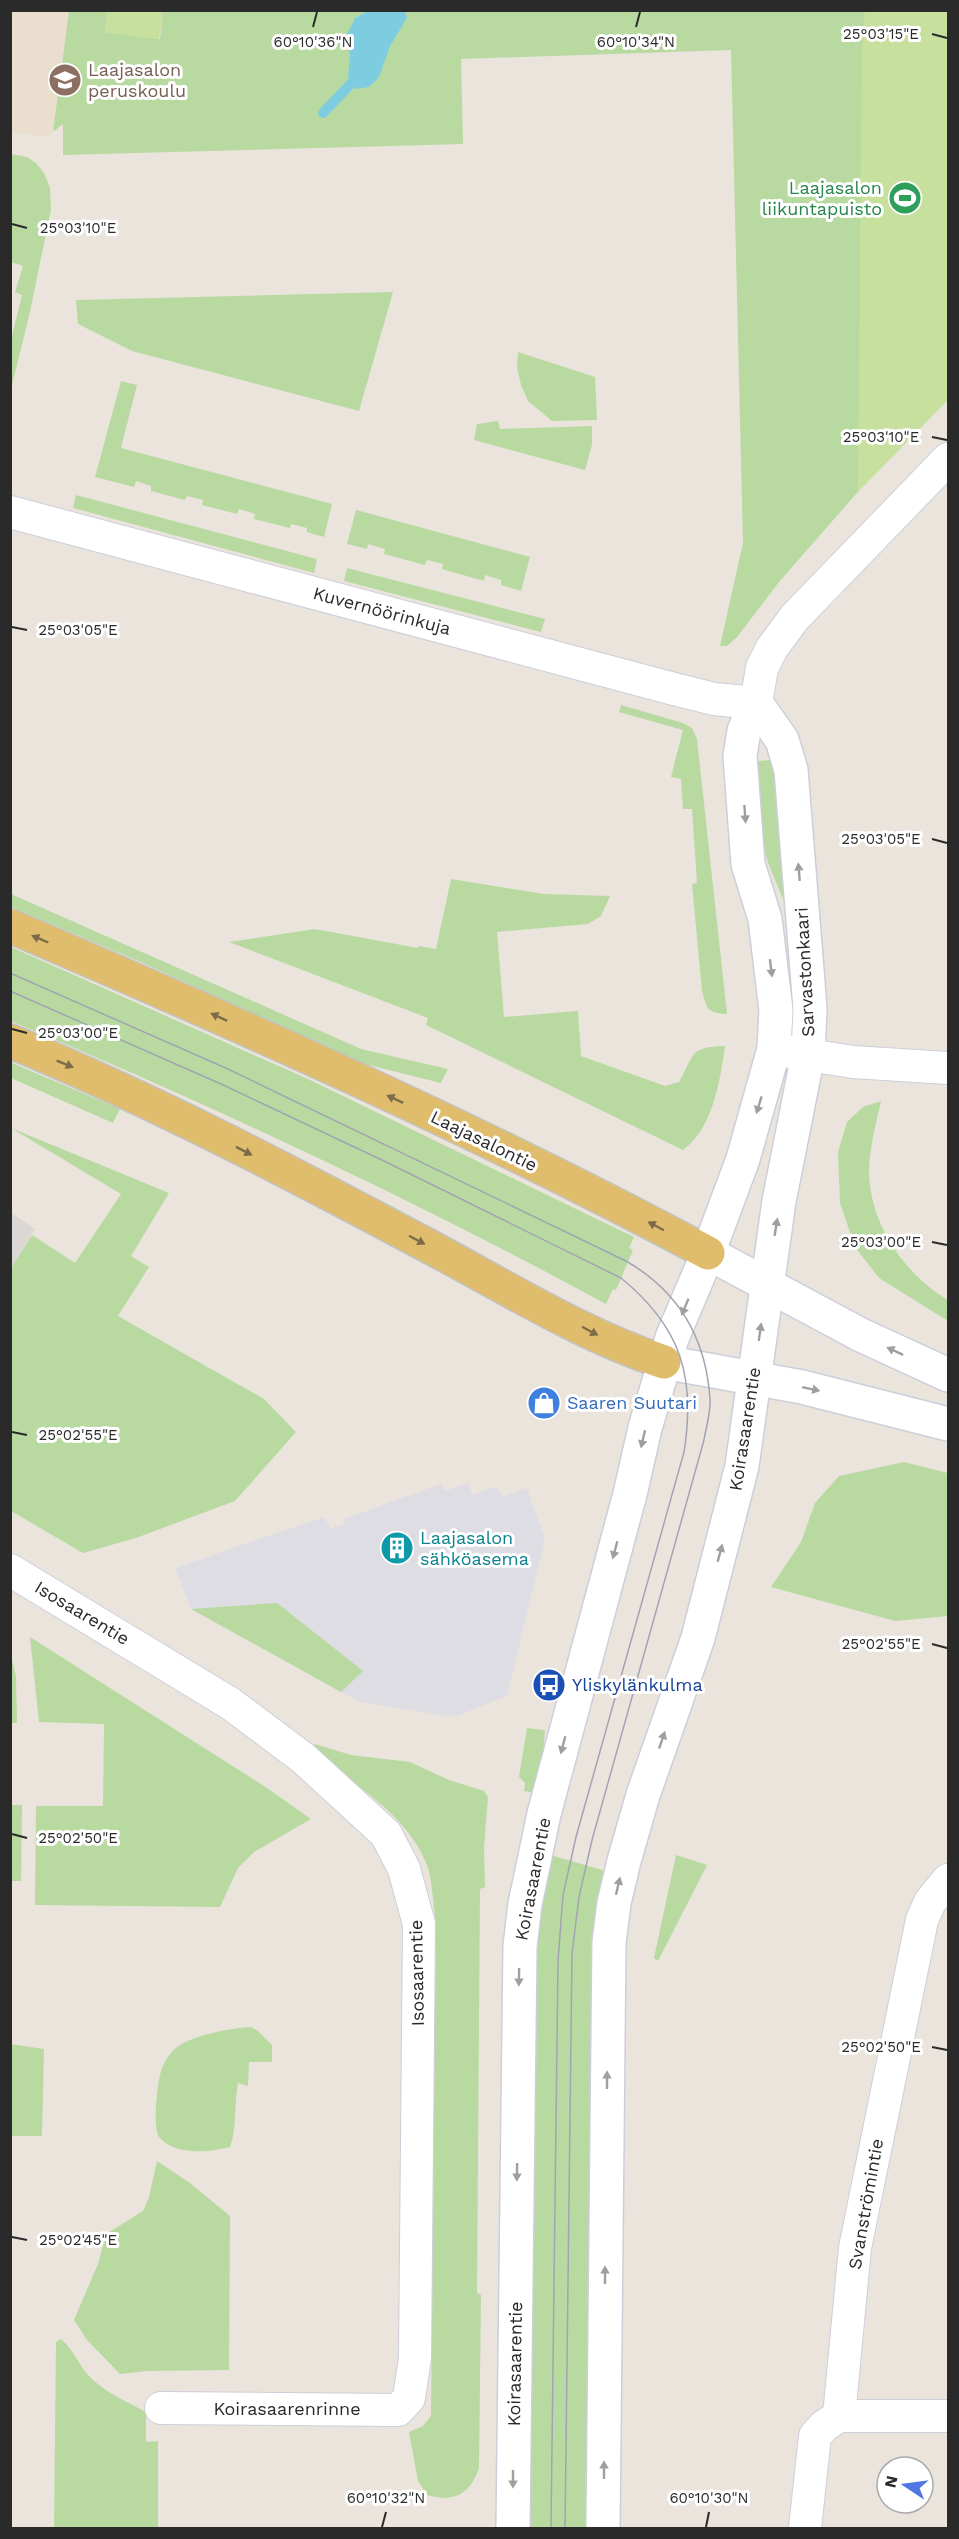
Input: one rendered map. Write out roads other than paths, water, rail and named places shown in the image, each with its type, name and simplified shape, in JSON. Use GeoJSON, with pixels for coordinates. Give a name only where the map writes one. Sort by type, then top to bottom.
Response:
{"type":"FeatureCollection","features":[{"type":"Feature","properties":{"kind":"main road","name":"Sarvastonkaari"},"geometry":{"type":"LineString","coordinates":[[708,1253],[743,1159],[774,1049],[776,1010],[765,918],[748,864],[740,756],[744,731],[756,703]]}},
{"type":"Feature","properties":{"kind":"main road","name":"Sarvastonkaari"},"geometry":{"type":"LineString","coordinates":[[756,703],[782,740],[791,770],[810,1008],[808,1055],[780,1201],[767,1285]]}},
{"type":"Feature","properties":{"kind":"main road","name":"Laajasalontie"},"geometry":{"type":"LineString","coordinates":[[10,926],[192,1004],[462,1130],[708,1253],[861,1335],[948,1375]]}},
{"type":"Feature","properties":{"kind":"main road"},"geometry":{"type":"LineString","coordinates":[[10,1041],[73,1067],[341,1200],[614,1344],[664,1362],[849,1397],[948,1424]]}},
{"type":"Feature","properties":{"kind":"main road","name":"Koirasaarentie"},"geometry":{"type":"LineString","coordinates":[[513,2529],[520,1946],[525,1904],[544,1814],[664,1362],[708,1253]]}},
{"type":"Feature","properties":{"kind":"main road","name":"Koirasaarentie"},"geometry":{"type":"LineString","coordinates":[[603,2529],[609,1943],[614,1903],[643,1795],[704,1616],[742,1466],[767,1285]]}},
{"type":"Feature","properties":{"kind":"street","name":"Sarvastonkaari"},"geometry":{"type":"LineString","coordinates":[[756,703],[762,668],[772,648],[795,617],[948,459]]}},
{"type":"Feature","properties":{"kind":"street","name":"Kuvernöörinkuja"},"geometry":{"type":"LineString","coordinates":[[10,512],[674,689],[714,699],[756,703]]}},
{"type":"Feature","properties":{"kind":"street"},"geometry":{"type":"LineString","coordinates":[[774,1049],[853,1062],[948,1068]]}},
{"type":"Feature","properties":{"kind":"street","name":"Isosaarentie"},"geometry":{"type":"LineString","coordinates":[[10,1570],[231,1704],[303,1758],[386,1834],[404,1869],[420,1924],[415,2358],[410,2398]]}},
{"type":"Feature","properties":{"kind":"street","name":"Svanströmintie"},"geometry":{"type":"LineString","coordinates":[[839,2416],[855,2248],[922,1920],[930,1902],[948,1880]]}},
{"type":"Feature","properties":{"kind":"street","name":"Koirasaarenrinne"},"geometry":{"type":"LineString","coordinates":[[160,2408],[398,2410],[410,2398]]}},
{"type":"Feature","properties":{"kind":"street"},"geometry":{"type":"LineString","coordinates":[[806,2529],[815,2436],[824,2426],[839,2416],[948,2416]]}},
{"type":"Feature","properties":{"kind":"water"},"geometry":{"type":"Polygon","coordinates":[[[368,11],[405,11],[407,18],[390,46],[379,77],[369,87],[356,89],[348,77],[350,55],[346,37],[355,18],[368,11]]]}},
{"type":"Feature","properties":{"kind":"waterway"},"geometry":{"type":"LineString","coordinates":[[323,113],[362,72]]}},
{"type":"Feature","properties":{"kind":"tram line"},"geometry":{"type":"LineString","coordinates":[[10,973],[228,1069],[626,1261],[644,1273],[674,1302],[686,1318],[695,1336],[707,1377],[710,1404],[704,1440],[592,1840],[579,1897],[572,1954],[565,2528]]}},
{"type":"Feature","properties":{"kind":"tram line"},"geometry":{"type":"LineString","coordinates":[[10,991],[221,1084],[384,1161],[621,1278],[658,1315],[680,1355],[688,1400],[684,1452],[576,1837],[563,1895],[558,1961],[551,2528]]}},
{"type":"Feature","properties":{"kind":"place","name":"Laajasalon peruskoulu"},"geometry":{"type":"Point","coordinates":[65,80]}},
{"type":"Feature","properties":{"kind":"place","name":"Laajasalon liikuntapuisto"},"geometry":{"type":"Point","coordinates":[905,198]}},
{"type":"Feature","properties":{"kind":"place","name":"Saaren Suutari"},"geometry":{"type":"Point","coordinates":[544,1403]}},
{"type":"Feature","properties":{"kind":"place","name":"Laajasalon sähköasema"},"geometry":{"type":"Point","coordinates":[397,1548]}},
{"type":"Feature","properties":{"kind":"place","name":"Yliskylänkulma"},"geometry":{"type":"Point","coordinates":[549,1685]}}]}
